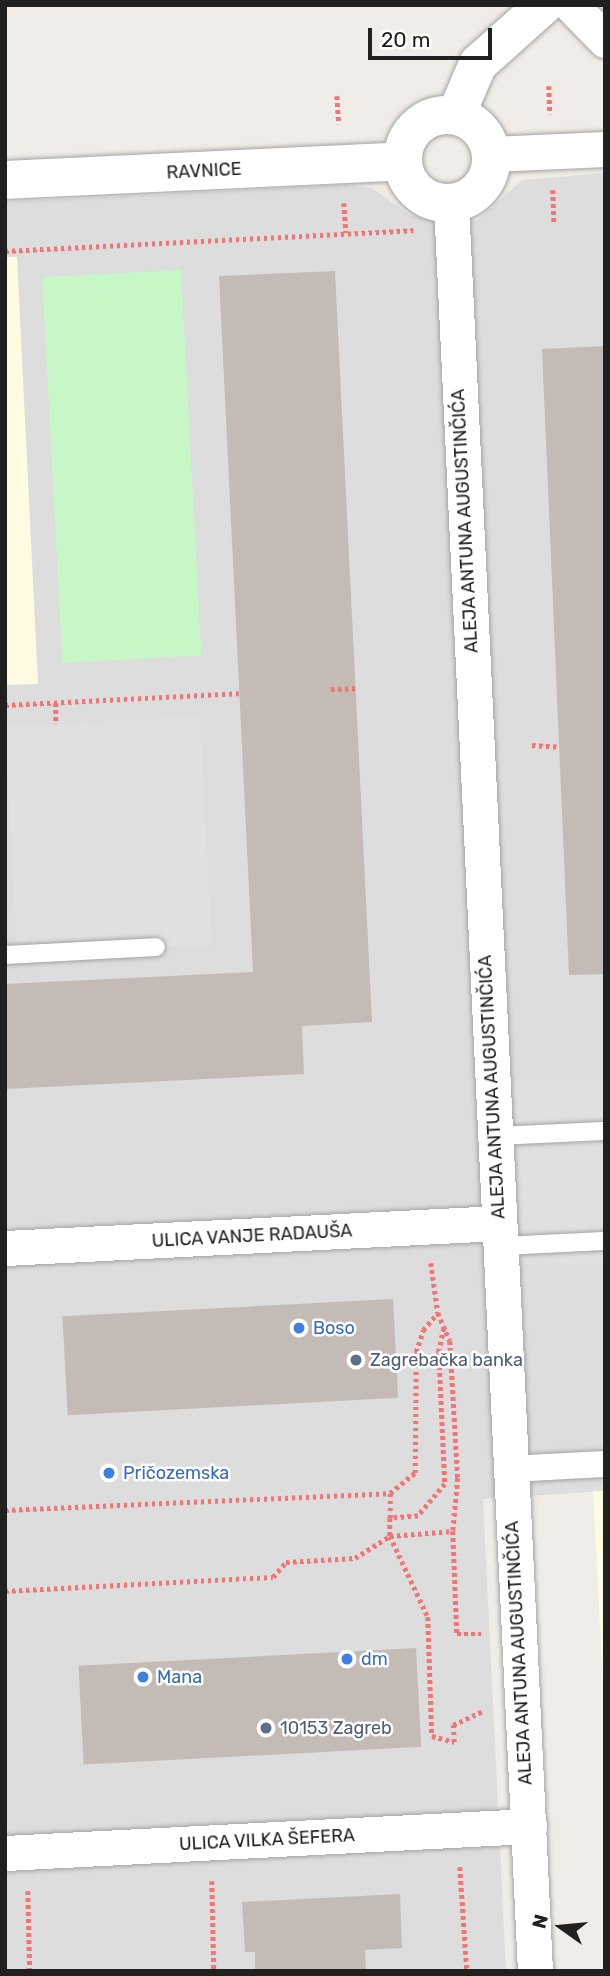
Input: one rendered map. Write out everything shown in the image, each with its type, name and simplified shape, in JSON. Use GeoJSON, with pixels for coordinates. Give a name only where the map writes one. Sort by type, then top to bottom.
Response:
{"type":"FeatureCollection","features":[{"type":"Feature","properties":{"kind":"street"},"geometry":{"type":"LineString","coordinates":[[456,115],[478,64],[544,5]]}},
{"type":"Feature","properties":{"kind":"street"},"geometry":{"type":"LineString","coordinates":[[571,5],[605,40]]}},
{"type":"Feature","properties":{"kind":"street"},"geometry":{"type":"LineString","coordinates":[[456,115],[480,128],[491,154],[477,192],[451,203],[424,197],[409,181],[402,161],[417,125],[456,115]]}},
{"type":"Feature","properties":{"kind":"street"},"geometry":{"type":"LineString","coordinates":[[491,154],[605,149]]}},
{"type":"Feature","properties":{"kind":"street","name":"RAVNICE"},"geometry":{"type":"LineString","coordinates":[[5,180],[402,161]]}},
{"type":"Feature","properties":{"kind":"street","name":"ALEJA ANTUNA AUGUSTINČIĆA"},"geometry":{"type":"LineString","coordinates":[[451,203],[509,1469],[535,1971]]}},
{"type":"Feature","properties":{"kind":"street","name":"ULICA VANJE RADAUŠA"},"geometry":{"type":"LineString","coordinates":[[5,1248],[500,1235]]}},
{"type":"Feature","properties":{"kind":"street"},"geometry":{"type":"LineString","coordinates":[[509,1469],[605,1464]]}},
{"type":"Feature","properties":{"kind":"street","name":"ULICA VILKA ŠEFERA"},"geometry":{"type":"LineString","coordinates":[[5,1853],[528,1826]]}},
{"type":"Feature","properties":{"kind":"lane"},"geometry":{"type":"LineString","coordinates":[[5,955],[156,947]]}},
{"type":"Feature","properties":{"kind":"lane"},"geometry":{"type":"LineString","coordinates":[[495,1136],[605,1131]]}},
{"type":"Feature","properties":{"kind":"lane"},"geometry":{"type":"LineString","coordinates":[[500,1235],[605,1241]]}},
{"type":"Feature","properties":{"kind":"path"},"geometry":{"type":"LineString","coordinates":[[5,251],[422,230]]}},
{"type":"Feature","properties":{"kind":"path"},"geometry":{"type":"LineString","coordinates":[[331,689],[355,688]]}},
{"type":"Feature","properties":{"kind":"path"},"geometry":{"type":"LineString","coordinates":[[5,705],[239,693]]}},
{"type":"Feature","properties":{"kind":"path"},"geometry":{"type":"LineString","coordinates":[[56,703],[56,724]]}},
{"type":"Feature","properties":{"kind":"path"},"geometry":{"type":"LineString","coordinates":[[532,745],[558,747]]}},
{"type":"Feature","properties":{"kind":"path"},"geometry":{"type":"LineString","coordinates":[[430,1262],[438,1313],[450,1341],[458,1478],[453,1531],[457,1634],[485,1634],[485,1647]]}},
{"type":"Feature","properties":{"kind":"path"},"geometry":{"type":"LineString","coordinates":[[5,1510],[390,1493],[415,1473],[416,1352],[423,1330],[438,1313]]}},
{"type":"Feature","properties":{"kind":"path"},"geometry":{"type":"LineString","coordinates":[[390,1518],[418,1516],[445,1484],[439,1352],[444,1328]]}},
{"type":"Feature","properties":{"kind":"path"},"geometry":{"type":"LineString","coordinates":[[390,1493],[390,1536],[428,1617],[432,1736],[454,1742],[453,1725],[485,1710],[485,1697]]}},
{"type":"Feature","properties":{"kind":"path"},"geometry":{"type":"LineString","coordinates":[[5,1591],[273,1577],[286,1562],[355,1558],[390,1536],[453,1531]]}},
{"type":"Feature","properties":{"kind":"path"},"geometry":{"type":"LineString","coordinates":[[459,1854],[467,1971]]}},
{"type":"Feature","properties":{"kind":"path"},"geometry":{"type":"LineString","coordinates":[[212,1873],[214,1971]]}},
{"type":"Feature","properties":{"kind":"path"},"geometry":{"type":"LineString","coordinates":[[27,1880],[30,1971]]}},
{"type":"Feature","properties":{"kind":"shaded area"},"geometry":{"type":"Polygon","coordinates":[[[605,173],[605,1491],[483,1499],[506,1971],[5,1971],[5,202],[346,185],[372,188],[410,215],[459,223],[478,220],[522,180],[605,173]]]}},
{"type":"Feature","properties":{"kind":"shaded area"},"geometry":{"type":"Polygon","coordinates":[[[5,257],[17,257],[38,684],[5,685],[5,257]]]}},
{"type":"Feature","properties":{"kind":"shaded area"},"geometry":{"type":"Polygon","coordinates":[[[200,717],[212,945],[17,955],[5,727],[200,717]]]}},
{"type":"Feature","properties":{"kind":"shaded area"},"geometry":{"type":"Polygon","coordinates":[[[508,1081],[605,1081],[605,1264],[508,1264],[508,1081]]]}},
{"type":"Feature","properties":{"kind":"shaded area"},"geometry":{"type":"Polygon","coordinates":[[[593,1491],[605,1491],[605,1725],[593,1491]]]}},
{"type":"Feature","properties":{"kind":"green space"},"geometry":{"type":"Polygon","coordinates":[[[181,270],[201,655],[62,663],[42,277],[181,270]]]}},
{"type":"Feature","properties":{"kind":"building"},"geometry":{"type":"Polygon","coordinates":[[[335,271],[372,1022],[302,1026],[304,1074],[5,1089],[5,984],[253,972],[219,276],[335,271]]]}},
{"type":"Feature","properties":{"kind":"building"},"geometry":{"type":"Polygon","coordinates":[[[605,346],[605,974],[569,975],[542,349],[605,346]]]}},
{"type":"Feature","properties":{"kind":"building"},"geometry":{"type":"Polygon","coordinates":[[[393,1299],[398,1398],[68,1415],[62,1316],[393,1299]]]}},
{"type":"Feature","properties":{"kind":"building"},"geometry":{"type":"Polygon","coordinates":[[[416,1648],[421,1747],[84,1765],[78,1666],[416,1648]]]}},
{"type":"Feature","properties":{"kind":"building"},"geometry":{"type":"Polygon","coordinates":[[[400,1894],[402,1948],[365,1950],[366,1971],[255,1971],[255,1952],[245,1952],[242,1902],[400,1894]]]}},
{"type":"Feature","properties":{"kind":"place","name":"Boso"},"geometry":{"type":"Point","coordinates":[299,1328]}},
{"type":"Feature","properties":{"kind":"place","name":"Zagrebačka banka"},"geometry":{"type":"Point","coordinates":[356,1360]}},
{"type":"Feature","properties":{"kind":"place","name":"Pričozemska"},"geometry":{"type":"Point","coordinates":[109,1473]}},
{"type":"Feature","properties":{"kind":"place","name":"dm"},"geometry":{"type":"Point","coordinates":[347,1659]}},
{"type":"Feature","properties":{"kind":"place","name":"Mana"},"geometry":{"type":"Point","coordinates":[143,1677]}},
{"type":"Feature","properties":{"kind":"place","name":"10153 Zagreb"},"geometry":{"type":"Point","coordinates":[266,1728]}}]}
